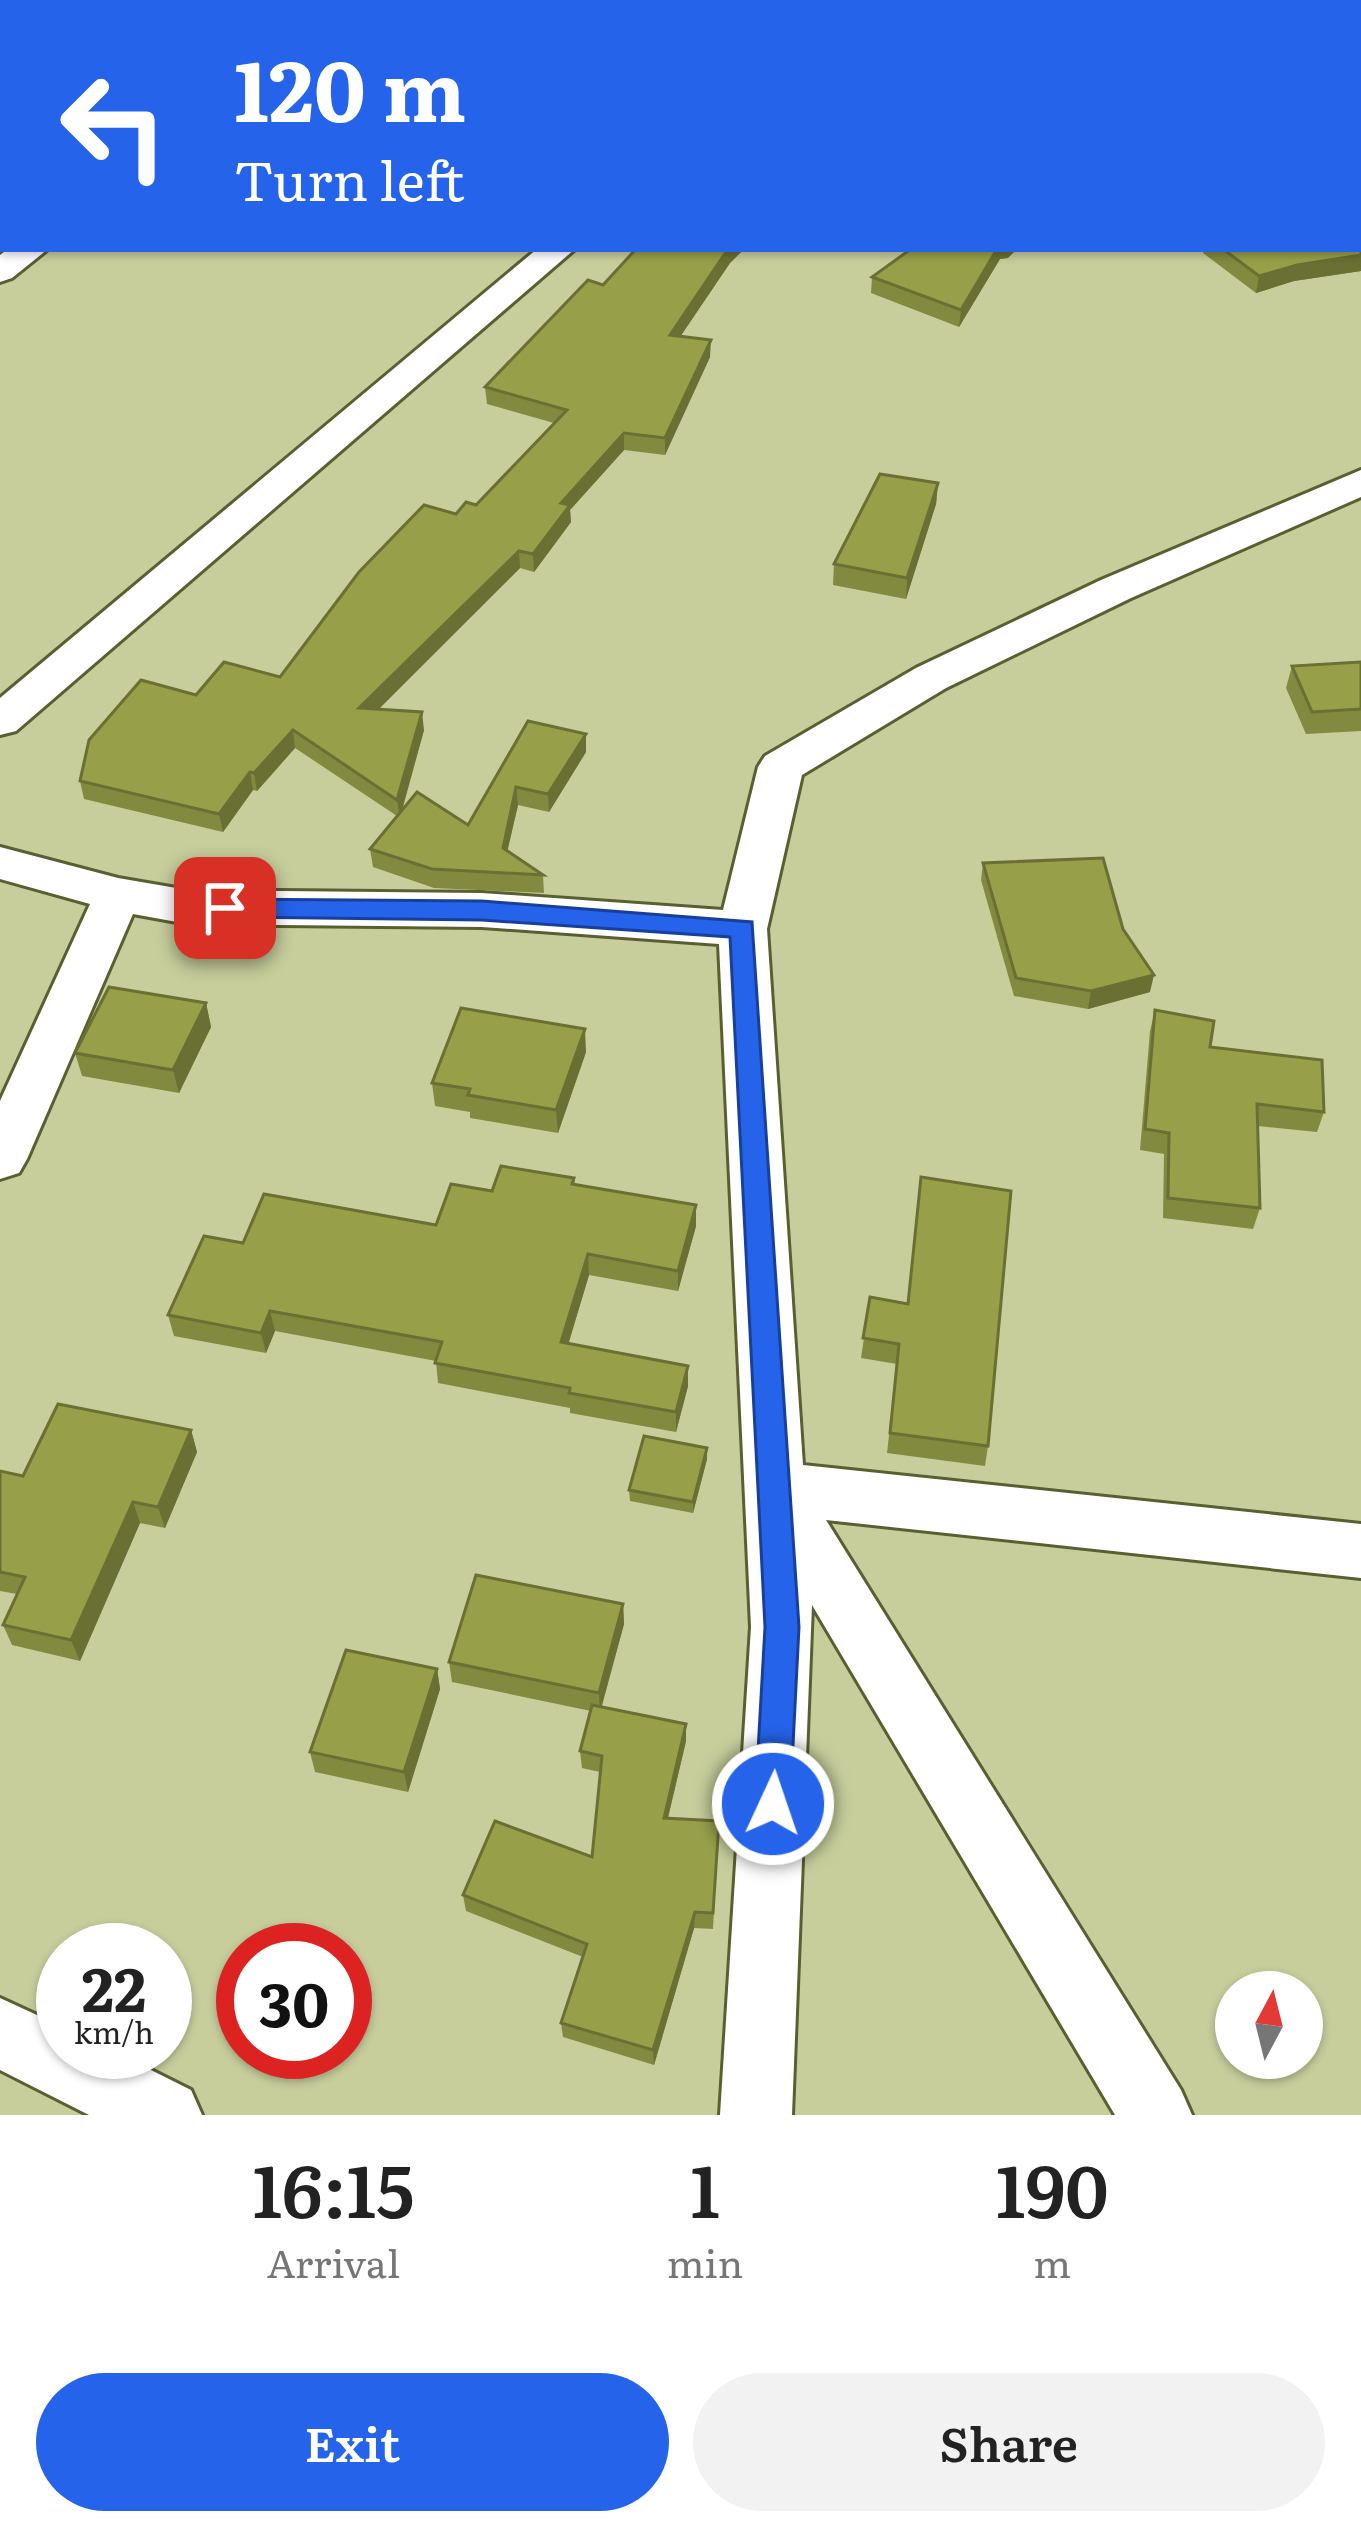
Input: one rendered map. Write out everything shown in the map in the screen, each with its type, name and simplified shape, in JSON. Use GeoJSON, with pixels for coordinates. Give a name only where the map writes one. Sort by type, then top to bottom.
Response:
{"type":"FeatureCollection","features":[{"type":"Feature","properties":{"kind":"street"},"geometry":{"type":"LineString","coordinates":[[0,271],[28,252]]}},
{"type":"Feature","properties":{"kind":"street"},"geometry":{"type":"LineString","coordinates":[[0,721],[552,252]]}},
{"type":"Feature","properties":{"kind":"street"},"geometry":{"type":"LineString","coordinates":[[756,2115],[782,1627],[743,929],[781,766],[932,678],[1116,589],[1361,482]]}},
{"type":"Feature","properties":{"kind":"street"},"geometry":{"type":"LineString","coordinates":[[0,863],[118,895],[188,907],[482,910],[743,929]]}},
{"type":"Feature","properties":{"kind":"street"},"geometry":{"type":"LineString","coordinates":[[0,1159],[118,895]]}},
{"type":"Feature","properties":{"kind":"street"},"geometry":{"type":"LineString","coordinates":[[774,1487],[1361,1551]]}},
{"type":"Feature","properties":{"kind":"street"},"geometry":{"type":"LineString","coordinates":[[774,1487],[1156,2115]]}},
{"type":"Feature","properties":{"kind":"street"},"geometry":{"type":"LineString","coordinates":[[0,2033],[166,2115]]}},
{"type":"Feature","properties":{"kind":"building"},"geometry":{"type":"Polygon","coordinates":[[[633,252],[726,252],[670,335],[711,340],[665,438],[624,433],[561,503],[570,505],[533,554],[519,551],[359,708],[422,712],[397,800],[293,730],[250,772],[219,814],[80,781],[89,740],[141,680],[196,695],[224,662],[280,677],[359,572],[424,505],[456,514],[466,502],[476,505],[567,410],[485,387],[588,280],[603,285],[633,252]]]}},
{"type":"Feature","properties":{"kind":"building"},"geometry":{"type":"Polygon","coordinates":[[[907,252],[995,252],[961,310],[872,277],[907,252]]]}},
{"type":"Feature","properties":{"kind":"building"},"geometry":{"type":"Polygon","coordinates":[[[1227,252],[1361,252],[1361,255],[1259,276],[1227,252]]]}},
{"type":"Feature","properties":{"kind":"building"},"geometry":{"type":"Polygon","coordinates":[[[880,474],[938,483],[907,578],[834,564],[880,474]]]}},
{"type":"Feature","properties":{"kind":"building"},"geometry":{"type":"Polygon","coordinates":[[[1361,662],[1361,709],[1312,712],[1292,666],[1361,662]]]}},
{"type":"Feature","properties":{"kind":"building"},"geometry":{"type":"Polygon","coordinates":[[[528,721],[586,734],[548,794],[516,787],[503,848],[543,875],[432,869],[370,849],[417,792],[468,825],[528,721]]]}},
{"type":"Feature","properties":{"kind":"building"},"geometry":{"type":"Polygon","coordinates":[[[1103,858],[1123,929],[1154,975],[1091,991],[1016,978],[983,863],[1103,858]]]}},
{"type":"Feature","properties":{"kind":"building"},"geometry":{"type":"Polygon","coordinates":[[[109,987],[206,1003],[173,1070],[75,1053],[109,987]]]}},
{"type":"Feature","properties":{"kind":"building"},"geometry":{"type":"Polygon","coordinates":[[[461,1008],[585,1029],[556,1110],[468,1095],[470,1089],[432,1083],[461,1008]]]}},
{"type":"Feature","properties":{"kind":"building"},"geometry":{"type":"Polygon","coordinates":[[[1155,1010],[1214,1021],[1210,1047],[1322,1060],[1324,1112],[1257,1104],[1260,1208],[1168,1198],[1169,1133],[1145,1129],[1155,1010]]]}},
{"type":"Feature","properties":{"kind":"building"},"geometry":{"type":"Polygon","coordinates":[[[501,1166],[574,1178],[572,1184],[696,1205],[678,1271],[588,1254],[561,1342],[688,1366],[676,1412],[435,1363],[442,1342],[270,1311],[261,1333],[168,1315],[204,1236],[243,1243],[264,1194],[436,1225],[451,1184],[492,1191],[501,1166]]]}},
{"type":"Feature","properties":{"kind":"building"},"geometry":{"type":"Polygon","coordinates":[[[921,1177],[1011,1191],[988,1446],[890,1433],[899,1344],[863,1338],[870,1297],[908,1304],[921,1177]]]}},
{"type":"Feature","properties":{"kind":"building"},"geometry":{"type":"Polygon","coordinates":[[[58,1404],[191,1430],[158,1507],[133,1502],[71,1640],[3,1625],[25,1577],[0,1572],[0,1471],[23,1476],[58,1404]]]}},
{"type":"Feature","properties":{"kind":"building"},"geometry":{"type":"Polygon","coordinates":[[[644,1436],[707,1448],[693,1502],[629,1490],[644,1436]]]}},
{"type":"Feature","properties":{"kind":"building"},"geometry":{"type":"Polygon","coordinates":[[[476,1575],[623,1604],[599,1693],[449,1662],[476,1575]]]}},
{"type":"Feature","properties":{"kind":"building"},"geometry":{"type":"Polygon","coordinates":[[[346,1650],[437,1669],[404,1772],[310,1752],[346,1650]]]}},
{"type":"Feature","properties":{"kind":"building"},"geometry":{"type":"Polygon","coordinates":[[[592,1705],[686,1724],[664,1818],[719,1821],[713,1913],[695,1912],[653,2050],[561,2023],[587,1944],[463,1895],[495,1821],[592,1857],[602,1756],[580,1751],[592,1705]]]}},
{"type":"Feature","properties":{"kind":"route"},"geometry":{"type":"LineString","coordinates":[[225,908],[482,910],[743,929],[782,1627],[773,1804]]}}]}
